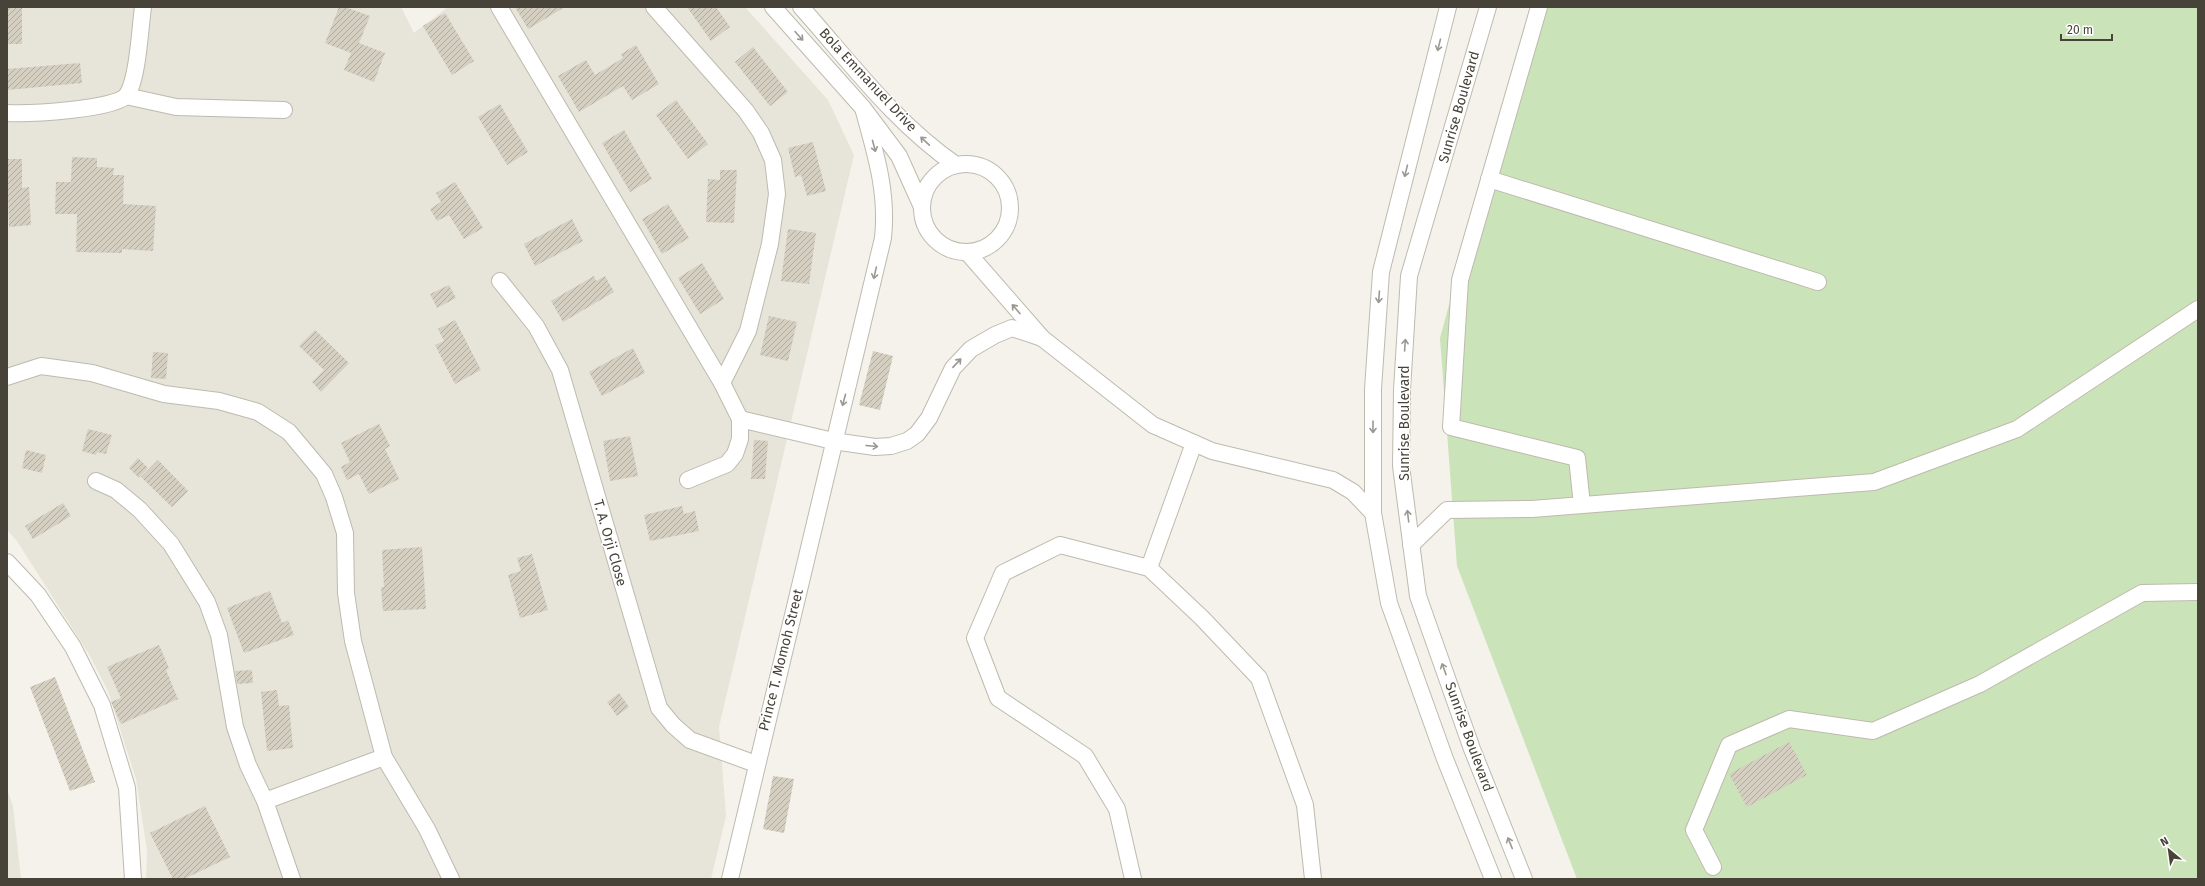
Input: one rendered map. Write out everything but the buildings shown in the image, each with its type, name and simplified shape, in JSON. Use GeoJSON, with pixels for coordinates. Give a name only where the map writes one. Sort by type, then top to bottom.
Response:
{"type":"FeatureCollection","features":[{"type":"Feature","properties":{"kind":"street"},"geometry":{"type":"LineString","coordinates":[[7,113],[28,114],[106,105],[119,101],[126,96],[135,69],[143,7]]}},
{"type":"Feature","properties":{"kind":"street"},"geometry":{"type":"LineString","coordinates":[[499,7],[722,383],[740,419],[740,439],[736,454],[727,464],[688,480]]}},
{"type":"Feature","properties":{"kind":"street"},"geometry":{"type":"LineString","coordinates":[[654,7],[746,111],[761,133],[773,160],[777,194],[770,244],[748,331],[722,383]]}},
{"type":"Feature","properties":{"kind":"street","name":"Bola Emmanuel Drive"},"geometry":{"type":"LineString","coordinates":[[773,7],[863,108],[899,156],[922,207]]}},
{"type":"Feature","properties":{"kind":"street","name":"Bola Emmanuel Drive"},"geometry":{"type":"LineString","coordinates":[[801,7],[892,110],[937,152],[956,165]]}},
{"type":"Feature","properties":{"kind":"street","name":"Sunrise Boulevard"},"geometry":{"type":"LineString","coordinates":[[1448,7],[1380,272],[1373,389],[1373,513],[1389,603],[1445,759],[1493,879]]}},
{"type":"Feature","properties":{"kind":"street","name":"Sunrise Boulevard"},"geometry":{"type":"LineString","coordinates":[[1488,7],[1409,276],[1402,390],[1401,466],[1418,596],[1472,749],[1524,879]]}},
{"type":"Feature","properties":{"kind":"street"},"geometry":{"type":"LineString","coordinates":[[1538,7],[1460,280],[1451,427],[1577,458],[1582,506]]}},
{"type":"Feature","properties":{"kind":"street"},"geometry":{"type":"LineString","coordinates":[[126,96],[176,107],[284,110]]}},
{"type":"Feature","properties":{"kind":"street","name":"Prince T. Momoh Street"},"geometry":{"type":"LineString","coordinates":[[730,879],[756,764],[833,441],[851,375],[884,231],[886,212],[883,188],[863,108]]}},
{"type":"Feature","properties":{"kind":"street"},"geometry":{"type":"LineString","coordinates":[[971,164],[985,167],[998,176],[1007,188],[1011,203],[1010,218],[1004,232],[994,243],[981,250],[967,252],[953,250],[940,244],[935,239],[924,221],[922,207],[924,193],[931,181],[942,171],[956,165],[971,164]]}},
{"type":"Feature","properties":{"kind":"street"},"geometry":{"type":"LineString","coordinates":[[1489,179],[1818,282]]}},
{"type":"Feature","properties":{"kind":"street"},"geometry":{"type":"LineString","coordinates":[[967,252],[1042,338],[1153,425],[1212,451],[1333,480],[1353,492],[1373,513]]}},
{"type":"Feature","properties":{"kind":"street","name":"T. A. Orji Close"},"geometry":{"type":"LineString","coordinates":[[500,281],[536,326],[560,370],[659,708],[673,725],[690,740],[756,764]]}},
{"type":"Feature","properties":{"kind":"street"},"geometry":{"type":"LineString","coordinates":[[1411,545],[1447,510],[1532,509],[1582,506],[1874,482],[2016,429],[2198,309]]}},
{"type":"Feature","properties":{"kind":"street"},"geometry":{"type":"LineString","coordinates":[[740,419],[833,441],[875,447],[891,446],[907,441],[917,434],[929,418],[952,368],[971,349],[995,335],[1012,328],[1042,338]]}},
{"type":"Feature","properties":{"kind":"street"},"geometry":{"type":"LineString","coordinates":[[7,377],[41,366],[92,373],[164,394],[219,401],[258,412],[288,432],[324,474],[334,497],[345,533],[346,593],[353,641],[384,757],[427,829],[451,879]]}},
{"type":"Feature","properties":{"kind":"street"},"geometry":{"type":"LineString","coordinates":[[1149,568],[1194,443]]}},
{"type":"Feature","properties":{"kind":"street"},"geometry":{"type":"LineString","coordinates":[[96,481],[116,490],[140,510],[156,527],[171,544],[207,602],[219,635],[235,727],[248,765],[265,801],[292,879]]}},
{"type":"Feature","properties":{"kind":"street"},"geometry":{"type":"LineString","coordinates":[[1133,879],[1117,809],[1085,756],[998,698],[975,638],[1003,573],[1060,545],[1149,568],[1202,618],[1259,678],[1305,805],[1313,879]]}},
{"type":"Feature","properties":{"kind":"street"},"geometry":{"type":"LineString","coordinates":[[7,562],[38,595],[73,647],[102,705],[127,788],[133,879]]}},
{"type":"Feature","properties":{"kind":"street"},"geometry":{"type":"LineString","coordinates":[[1713,867],[1694,830],[1728,745],[1789,719],[1873,731],[1980,684],[2142,593],[2198,592]]}},
{"type":"Feature","properties":{"kind":"street"},"geometry":{"type":"LineString","coordinates":[[265,801],[384,757]]}},
{"type":"Feature","properties":{"kind":"shaded area"},"geometry":{"type":"Polygon","coordinates":[[[7,7],[401,7],[414,33],[448,7],[745,7],[828,100],[854,155],[719,727],[726,816],[711,879],[146,879],[147,850],[136,779],[108,691],[90,656],[17,541],[7,530],[7,7]]]}},
{"type":"Feature","properties":{"kind":"shaded area"},"geometry":{"type":"Polygon","coordinates":[[[7,789],[13,806],[21,879],[7,879],[7,789]]]}},
{"type":"Feature","properties":{"kind":"green space"},"geometry":{"type":"Polygon","coordinates":[[[1530,7],[2198,7],[2198,879],[1577,879],[1457,566],[1440,338],[1530,7]]]}}]}
